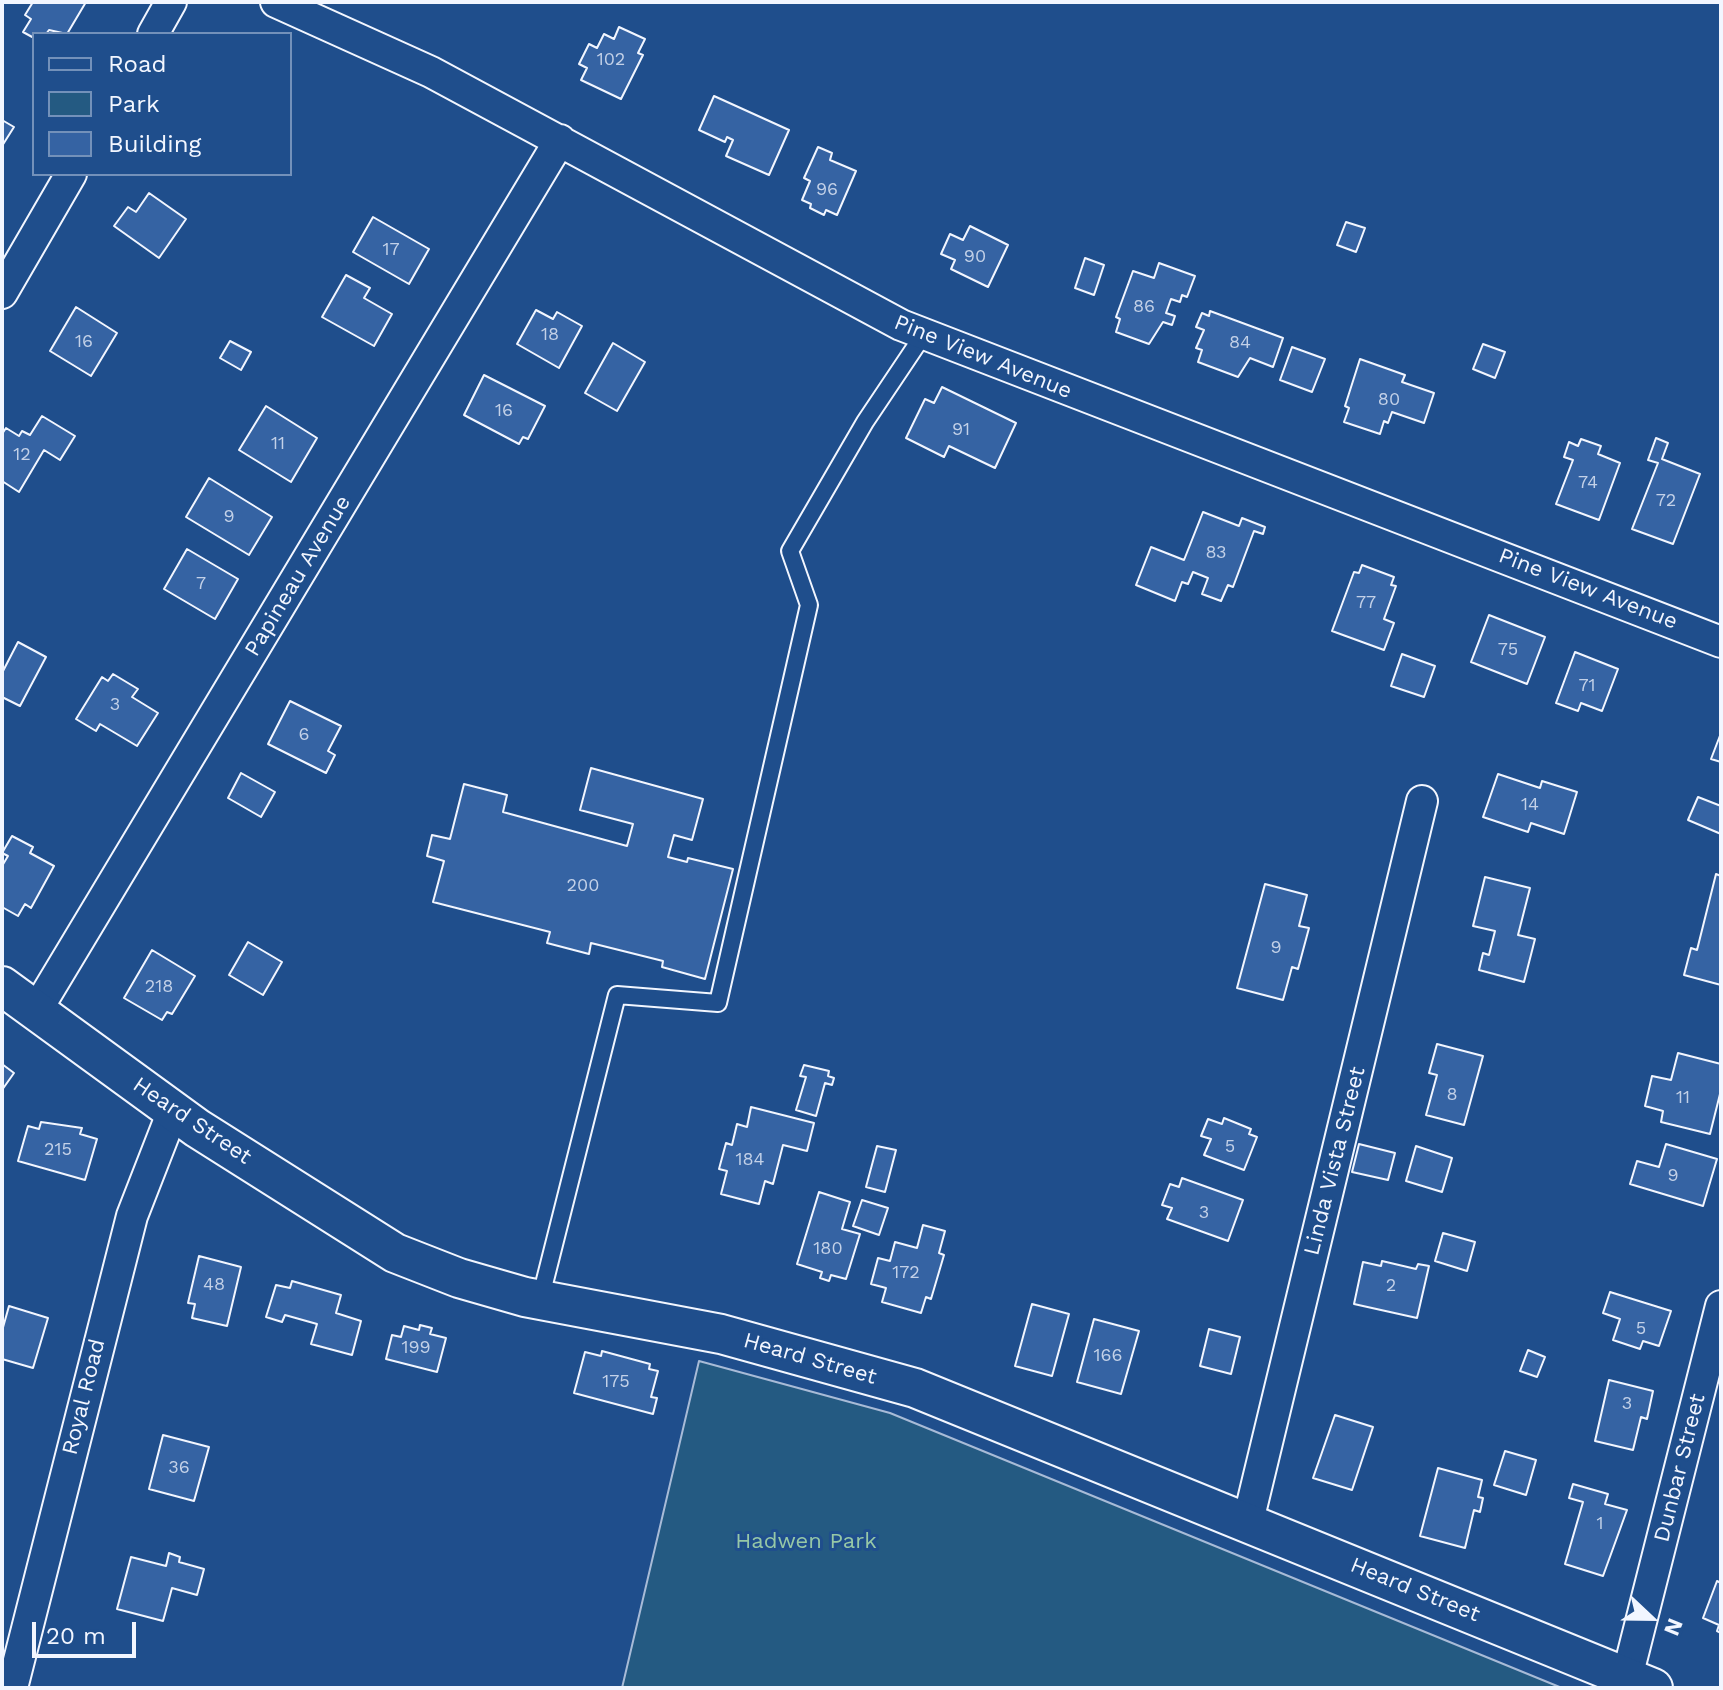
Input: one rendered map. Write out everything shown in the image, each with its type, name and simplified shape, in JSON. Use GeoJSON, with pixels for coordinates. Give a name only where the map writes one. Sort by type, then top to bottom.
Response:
{"type":"FeatureCollection","features":[{"type":"Feature","properties":{"kind":"street"},"geometry":{"type":"LineString","coordinates":[[154,32],[171,2]]}},
{"type":"Feature","properties":{"kind":"street","name":"Pine View Avenue"},"geometry":{"type":"LineString","coordinates":[[276,2],[329,12],[431,72],[924,334],[1721,642]]}},
{"type":"Feature","properties":{"kind":"street","name":"Papineau Avenue"},"geometry":{"type":"LineString","coordinates":[[36,1011],[560,140]]}},
{"type":"Feature","properties":{"kind":"street"},"geometry":{"type":"LineString","coordinates":[[2,293],[70,176]]}},
{"type":"Feature","properties":{"kind":"street","name":"Linda Vista Street"},"geometry":{"type":"LineString","coordinates":[[1248,1521],[1422,801]]}},
{"type":"Feature","properties":{"kind":"street","name":"Heard Street"},"geometry":{"type":"LineString","coordinates":[[2,986],[173,1111],[395,1253],[459,1278],[540,1300],[721,1334],[915,1388],[1640,1683]]}},
{"type":"Feature","properties":{"kind":"street","name":"Royal Road"},"geometry":{"type":"LineString","coordinates":[[12,1688],[132,1216],[173,1111]]}},
{"type":"Feature","properties":{"kind":"street","name":"Dunbar Street"},"geometry":{"type":"LineString","coordinates":[[1640,1683],[1721,1306]]}},
{"type":"Feature","properties":{"kind":"lane"},"geometry":{"type":"LineString","coordinates":[[540,1300],[617,995],[718,1003],[809,605],[790,551],[865,422],[924,334]]}},
{"type":"Feature","properties":{"kind":"green space","name":"Hadwen Park"},"geometry":{"type":"Polygon","coordinates":[[[699,1361],[890,1413],[1562,1688],[622,1688],[699,1361]]]}},
{"type":"Feature","properties":{"kind":"building"},"geometry":{"type":"Polygon","coordinates":[[[33,2],[86,2],[68,32],[32,32],[32,37],[23,32],[31,19],[25,15],[33,2]]]}},
{"type":"Feature","properties":{"kind":"building"},"geometry":{"type":"Polygon","coordinates":[[[619,27],[645,39],[638,53],[643,55],[621,99],[581,80],[587,68],[579,64],[589,44],[597,48],[604,34],[614,39],[619,27]]]}},
{"type":"Feature","properties":{"kind":"building"},"geometry":{"type":"Polygon","coordinates":[[[714,96],[789,130],[769,175],[726,156],[733,140],[727,137],[725,142],[699,130],[714,96]]]}},
{"type":"Feature","properties":{"kind":"building"},"geometry":{"type":"Polygon","coordinates":[[[2,120],[14,127],[2,146],[2,120]]]}},
{"type":"Feature","properties":{"kind":"building"},"geometry":{"type":"Polygon","coordinates":[[[818,147],[832,153],[830,160],[856,171],[837,215],[826,210],[824,215],[802,200],[810,181],[804,178],[818,147]]]}},
{"type":"Feature","properties":{"kind":"building"},"geometry":{"type":"Polygon","coordinates":[[[149,193],[186,219],[159,258],[114,226],[128,207],[136,212],[149,193]]]}},
{"type":"Feature","properties":{"kind":"building"},"geometry":{"type":"Polygon","coordinates":[[[373,217],[429,249],[409,284],[353,252],[373,217]]]}},
{"type":"Feature","properties":{"kind":"building"},"geometry":{"type":"Polygon","coordinates":[[[1346,222],[1365,228],[1356,252],[1337,245],[1346,222]]]}},
{"type":"Feature","properties":{"kind":"building"},"geometry":{"type":"Polygon","coordinates":[[[970,226],[1008,245],[988,287],[951,269],[955,260],[941,254],[950,234],[963,240],[970,226]]]}},
{"type":"Feature","properties":{"kind":"building"},"geometry":{"type":"Polygon","coordinates":[[[1085,258],[1104,265],[1094,295],[1075,288],[1085,258]]]}},
{"type":"Feature","properties":{"kind":"building"},"geometry":{"type":"Polygon","coordinates":[[[1159,263],[1195,276],[1187,297],[1182,295],[1180,302],[1171,299],[1166,313],[1175,316],[1172,325],[1163,322],[1149,344],[1116,332],[1120,319],[1116,317],[1133,271],[1154,278],[1159,263]]]}},
{"type":"Feature","properties":{"kind":"building"},"geometry":{"type":"Polygon","coordinates":[[[346,275],[370,288],[364,298],[392,314],[374,346],[322,317],[346,275]]]}},
{"type":"Feature","properties":{"kind":"building"},"geometry":{"type":"Polygon","coordinates":[[[76,307],[117,333],[91,376],[50,351],[76,307]]]}},
{"type":"Feature","properties":{"kind":"building"},"geometry":{"type":"Polygon","coordinates":[[[536,310],[553,319],[557,312],[582,326],[559,368],[517,344],[536,310]]]}},
{"type":"Feature","properties":{"kind":"building"},"geometry":{"type":"Polygon","coordinates":[[[1210,311],[1283,338],[1273,367],[1250,358],[1238,377],[1198,362],[1202,350],[1196,348],[1204,330],[1196,327],[1202,313],[1209,316],[1210,311]]]}},
{"type":"Feature","properties":{"kind":"building"},"geometry":{"type":"Polygon","coordinates":[[[230,341],[251,352],[241,370],[220,358],[230,341]]]}},
{"type":"Feature","properties":{"kind":"building"},"geometry":{"type":"Polygon","coordinates":[[[613,343],[645,362],[617,411],[585,393],[613,343]]]}},
{"type":"Feature","properties":{"kind":"building"},"geometry":{"type":"Polygon","coordinates":[[[1483,344],[1505,352],[1495,378],[1473,369],[1483,344]]]}},
{"type":"Feature","properties":{"kind":"building"},"geometry":{"type":"Polygon","coordinates":[[[1292,347],[1325,359],[1312,392],[1280,380],[1292,347]]]}},
{"type":"Feature","properties":{"kind":"building"},"geometry":{"type":"Polygon","coordinates":[[[1360,359],[1405,375],[1402,382],[1434,393],[1424,423],[1392,412],[1388,423],[1384,421],[1380,434],[1344,422],[1349,408],[1345,406],[1360,359]]]}},
{"type":"Feature","properties":{"kind":"building"},"geometry":{"type":"Polygon","coordinates":[[[484,375],[545,406],[528,439],[523,437],[519,444],[464,415],[484,375]]]}},
{"type":"Feature","properties":{"kind":"building"},"geometry":{"type":"Polygon","coordinates":[[[942,387],[1016,423],[995,468],[949,446],[944,457],[906,438],[925,399],[934,403],[942,387]]]}},
{"type":"Feature","properties":{"kind":"building"},"geometry":{"type":"Polygon","coordinates":[[[266,406],[317,438],[291,482],[239,450],[266,406]]]}},
{"type":"Feature","properties":{"kind":"building"},"geometry":{"type":"Polygon","coordinates":[[[42,416],[75,436],[60,460],[44,450],[19,492],[2,481],[2,434],[6,428],[19,436],[22,431],[30,435],[42,416]]]}},
{"type":"Feature","properties":{"kind":"building"},"geometry":{"type":"Polygon","coordinates":[[[1656,438],[1668,443],[1662,459],[1700,474],[1673,544],[1632,529],[1658,463],[1648,460],[1656,438]]]}},
{"type":"Feature","properties":{"kind":"building"},"geometry":{"type":"Polygon","coordinates":[[[1581,439],[1601,446],[1598,454],[1620,463],[1599,520],[1556,504],[1573,460],[1564,457],[1569,442],[1578,446],[1581,439]]]}},
{"type":"Feature","properties":{"kind":"building"},"geometry":{"type":"Polygon","coordinates":[[[209,478],[272,517],[249,555],[186,517],[209,478]]]}},
{"type":"Feature","properties":{"kind":"building"},"geometry":{"type":"Polygon","coordinates":[[[1203,512],[1239,526],[1242,518],[1265,527],[1263,534],[1254,531],[1233,587],[1228,585],[1221,601],[1202,594],[1208,578],[1193,572],[1188,584],[1182,582],[1175,601],[1136,585],[1151,547],[1184,560],[1203,512]]]}},
{"type":"Feature","properties":{"kind":"building"},"geometry":{"type":"Polygon","coordinates":[[[187,549],[238,579],[215,619],[164,589],[187,549]]]}},
{"type":"Feature","properties":{"kind":"building"},"geometry":{"type":"Polygon","coordinates":[[[1362,565],[1394,577],[1391,585],[1396,586],[1384,619],[1394,623],[1384,650],[1332,631],[1354,572],[1359,573],[1362,565]]]}},
{"type":"Feature","properties":{"kind":"building"},"geometry":{"type":"Polygon","coordinates":[[[1489,615],[1545,637],[1527,684],[1471,662],[1489,615]]]}},
{"type":"Feature","properties":{"kind":"building"},"geometry":{"type":"Polygon","coordinates":[[[18,642],[46,657],[20,706],[2,697],[2,673],[18,642]]]}},
{"type":"Feature","properties":{"kind":"building"},"geometry":{"type":"Polygon","coordinates":[[[1575,652],[1618,669],[1602,711],[1581,703],[1578,711],[1556,703],[1575,652]]]}},
{"type":"Feature","properties":{"kind":"building"},"geometry":{"type":"Polygon","coordinates":[[[1402,654],[1435,666],[1424,697],[1391,686],[1402,654]]]}},
{"type":"Feature","properties":{"kind":"building"},"geometry":{"type":"Polygon","coordinates":[[[113,674],[138,689],[132,697],[158,713],[137,746],[100,724],[96,731],[76,719],[102,677],[108,681],[113,674]]]}},
{"type":"Feature","properties":{"kind":"building"},"geometry":{"type":"Polygon","coordinates":[[[290,701],[341,726],[328,751],[335,755],[326,773],[268,744],[290,701]]]}},
{"type":"Feature","properties":{"kind":"building"},"geometry":{"type":"Polygon","coordinates":[[[1721,733],[1721,762],[1711,759],[1721,733]]]}},
{"type":"Feature","properties":{"kind":"building"},"geometry":{"type":"Polygon","coordinates":[[[591,768],[703,799],[692,840],[674,835],[668,857],[687,862],[688,858],[733,869],[705,979],[662,967],[663,961],[591,943],[589,954],[547,943],[550,932],[433,902],[444,861],[427,856],[432,835],[450,839],[464,784],[507,795],[503,812],[627,846],[633,824],[580,810],[591,768]]]}},
{"type":"Feature","properties":{"kind":"building"},"geometry":{"type":"Polygon","coordinates":[[[241,773],[275,792],[261,817],[228,798],[241,773]]]}},
{"type":"Feature","properties":{"kind":"building"},"geometry":{"type":"Polygon","coordinates":[[[1498,774],[1540,788],[1542,781],[1577,792],[1564,834],[1531,823],[1528,832],[1483,817],[1498,774]]]}},
{"type":"Feature","properties":{"kind":"building"},"geometry":{"type":"Polygon","coordinates":[[[1698,797],[1721,806],[1721,834],[1688,820],[1698,797]]]}},
{"type":"Feature","properties":{"kind":"building"},"geometry":{"type":"Polygon","coordinates":[[[12,836],[33,847],[30,853],[54,866],[31,908],[25,904],[18,916],[2,907],[2,866],[8,856],[2,853],[12,836]]]}},
{"type":"Feature","properties":{"kind":"building"},"geometry":{"type":"Polygon","coordinates":[[[1716,874],[1721,876],[1721,985],[1684,975],[1691,948],[1697,950],[1716,874]]]}},
{"type":"Feature","properties":{"kind":"building"},"geometry":{"type":"Polygon","coordinates":[[[1485,877],[1530,888],[1518,935],[1535,939],[1524,982],[1479,970],[1483,953],[1489,955],[1495,931],[1473,926],[1485,877]]]}},
{"type":"Feature","properties":{"kind":"building"},"geometry":{"type":"Polygon","coordinates":[[[1265,884],[1307,895],[1299,926],[1309,928],[1298,969],[1292,967],[1283,1000],[1237,988],[1265,884]]]}},
{"type":"Feature","properties":{"kind":"building"},"geometry":{"type":"Polygon","coordinates":[[[248,942],[282,962],[263,995],[229,975],[248,942]]]}},
{"type":"Feature","properties":{"kind":"building"},"geometry":{"type":"Polygon","coordinates":[[[152,950],[195,976],[172,1014],[167,1012],[162,1020],[124,998],[152,950]]]}},
{"type":"Feature","properties":{"kind":"building"},"geometry":{"type":"Polygon","coordinates":[[[1437,1044],[1483,1056],[1464,1125],[1426,1115],[1437,1075],[1429,1073],[1437,1044]]]}},
{"type":"Feature","properties":{"kind":"building"},"geometry":{"type":"Polygon","coordinates":[[[1678,1053],[1721,1064],[1721,1090],[1710,1134],[1661,1122],[1663,1111],[1645,1106],[1652,1076],[1671,1080],[1678,1053]]]}},
{"type":"Feature","properties":{"kind":"building"},"geometry":{"type":"Polygon","coordinates":[[[2,1064],[14,1073],[2,1090],[2,1064]]]}},
{"type":"Feature","properties":{"kind":"building"},"geometry":{"type":"Polygon","coordinates":[[[804,1065],[829,1071],[828,1076],[834,1078],[832,1085],[825,1083],[816,1116],[796,1110],[806,1077],[800,1076],[804,1065]]]}},
{"type":"Feature","properties":{"kind":"building"},"geometry":{"type":"Polygon","coordinates":[[[751,1107],[814,1123],[807,1151],[783,1145],[773,1184],[765,1181],[759,1204],[721,1194],[727,1171],[719,1169],[726,1143],[732,1145],[737,1124],[747,1127],[751,1107]]]}},
{"type":"Feature","properties":{"kind":"building"},"geometry":{"type":"Polygon","coordinates":[[[1224,1118],[1251,1129],[1249,1134],[1257,1137],[1244,1170],[1204,1155],[1211,1139],[1201,1136],[1208,1119],[1222,1124],[1224,1118]]]}},
{"type":"Feature","properties":{"kind":"building"},"geometry":{"type":"Polygon","coordinates":[[[41,1122],[82,1128],[80,1134],[97,1139],[85,1180],[18,1161],[28,1126],[39,1129],[41,1122]]]}},
{"type":"Feature","properties":{"kind":"building"},"geometry":{"type":"Polygon","coordinates":[[[1359,1144],[1395,1153],[1388,1180],[1352,1172],[1359,1144]]]}},
{"type":"Feature","properties":{"kind":"building"},"geometry":{"type":"Polygon","coordinates":[[[1666,1144],[1717,1159],[1703,1206],[1630,1184],[1637,1161],[1659,1167],[1666,1144]]]}},
{"type":"Feature","properties":{"kind":"building"},"geometry":{"type":"Polygon","coordinates":[[[877,1146],[896,1150],[885,1192],[866,1187],[877,1146]]]}},
{"type":"Feature","properties":{"kind":"building"},"geometry":{"type":"Polygon","coordinates":[[[1416,1146],[1452,1158],[1442,1192],[1406,1181],[1416,1146]]]}},
{"type":"Feature","properties":{"kind":"building"},"geometry":{"type":"Polygon","coordinates":[[[1182,1178],[1243,1200],[1228,1241],[1167,1219],[1172,1208],[1162,1205],[1170,1184],[1179,1187],[1182,1178]]]}},
{"type":"Feature","properties":{"kind":"building"},"geometry":{"type":"Polygon","coordinates":[[[819,1192],[850,1202],[842,1229],[860,1234],[846,1279],[831,1275],[829,1281],[820,1278],[822,1272],[797,1264],[819,1192]]]}},
{"type":"Feature","properties":{"kind":"building"},"geometry":{"type":"Polygon","coordinates":[[[862,1200],[888,1208],[879,1235],[853,1226],[862,1200]]]}},
{"type":"Feature","properties":{"kind":"building"},"geometry":{"type":"Polygon","coordinates":[[[923,1225],[945,1231],[939,1253],[944,1255],[931,1299],[926,1297],[921,1313],[882,1302],[886,1288],[871,1284],[878,1258],[890,1261],[895,1242],[917,1248],[923,1225]]]}},
{"type":"Feature","properties":{"kind":"building"},"geometry":{"type":"Polygon","coordinates":[[[1443,1233],[1475,1242],[1467,1271],[1435,1261],[1443,1233]]]}},
{"type":"Feature","properties":{"kind":"building"},"geometry":{"type":"Polygon","coordinates":[[[199,1256],[241,1267],[227,1326],[192,1318],[195,1304],[188,1303],[199,1256]]]}},
{"type":"Feature","properties":{"kind":"building"},"geometry":{"type":"Polygon","coordinates":[[[1382,1261],[1416,1269],[1418,1264],[1429,1266],[1417,1318],[1354,1304],[1363,1262],[1381,1266],[1382,1261]]]}},
{"type":"Feature","properties":{"kind":"building"},"geometry":{"type":"Polygon","coordinates":[[[292,1281],[341,1295],[336,1313],[361,1321],[352,1355],[311,1344],[317,1324],[285,1315],[282,1322],[266,1317],[276,1285],[290,1288],[292,1281]]]}},
{"type":"Feature","properties":{"kind":"building"},"geometry":{"type":"Polygon","coordinates":[[[1610,1292],[1671,1311],[1659,1346],[1643,1341],[1640,1349],[1613,1340],[1620,1319],[1603,1313],[1610,1292]]]}},
{"type":"Feature","properties":{"kind":"building"},"geometry":{"type":"Polygon","coordinates":[[[1032,1304],[1069,1314],[1052,1376],[1015,1366],[1032,1304]]]}},
{"type":"Feature","properties":{"kind":"building"},"geometry":{"type":"Polygon","coordinates":[[[9,1306],[48,1318],[33,1368],[2,1359],[2,1331],[9,1306]]]}},
{"type":"Feature","properties":{"kind":"building"},"geometry":{"type":"Polygon","coordinates":[[[1094,1319],[1139,1331],[1121,1394],[1077,1382],[1094,1319]]]}},
{"type":"Feature","properties":{"kind":"building"},"geometry":{"type":"Polygon","coordinates":[[[420,1325],[432,1328],[430,1334],[446,1338],[437,1372],[386,1359],[392,1335],[401,1337],[404,1326],[419,1330],[420,1325]]]}},
{"type":"Feature","properties":{"kind":"building"},"geometry":{"type":"Polygon","coordinates":[[[1209,1329],[1240,1337],[1231,1374],[1200,1366],[1209,1329]]]}},
{"type":"Feature","properties":{"kind":"building"},"geometry":{"type":"Polygon","coordinates":[[[1528,1350],[1545,1357],[1537,1377],[1520,1371],[1528,1350]]]}},
{"type":"Feature","properties":{"kind":"building"},"geometry":{"type":"Polygon","coordinates":[[[602,1351],[650,1364],[649,1369],[658,1371],[651,1397],[657,1398],[653,1414],[574,1393],[585,1352],[601,1356],[602,1351]]]}},
{"type":"Feature","properties":{"kind":"building"},"geometry":{"type":"Polygon","coordinates":[[[1609,1380],[1653,1391],[1647,1419],[1641,1417],[1633,1450],[1595,1441],[1609,1380]]]}},
{"type":"Feature","properties":{"kind":"building"},"geometry":{"type":"Polygon","coordinates":[[[1335,1415],[1373,1427],[1352,1490],[1313,1478],[1335,1415]]]}},
{"type":"Feature","properties":{"kind":"building"},"geometry":{"type":"Polygon","coordinates":[[[163,1435],[209,1447],[194,1501],[149,1489],[163,1435]]]}},
{"type":"Feature","properties":{"kind":"building"},"geometry":{"type":"Polygon","coordinates":[[[1505,1451],[1536,1460],[1526,1495],[1494,1485],[1505,1451]]]}},
{"type":"Feature","properties":{"kind":"building"},"geometry":{"type":"Polygon","coordinates":[[[1438,1468],[1482,1480],[1478,1497],[1483,1498],[1480,1512],[1474,1510],[1465,1548],[1420,1536],[1438,1468]]]}},
{"type":"Feature","properties":{"kind":"building"},"geometry":{"type":"Polygon","coordinates":[[[1573,1484],[1608,1494],[1605,1504],[1627,1510],[1603,1576],[1565,1564],[1583,1502],[1569,1498],[1573,1484]]]}},
{"type":"Feature","properties":{"kind":"building"},"geometry":{"type":"Polygon","coordinates":[[[169,1553],[180,1557],[179,1562],[204,1569],[197,1595],[172,1588],[163,1621],[117,1609],[131,1557],[166,1566],[169,1553]]]}},
{"type":"Feature","properties":{"kind":"building"},"geometry":{"type":"Polygon","coordinates":[[[1717,1581],[1721,1583],[1721,1633],[1717,1631],[1719,1625],[1703,1618],[1717,1581]]]}}]}
